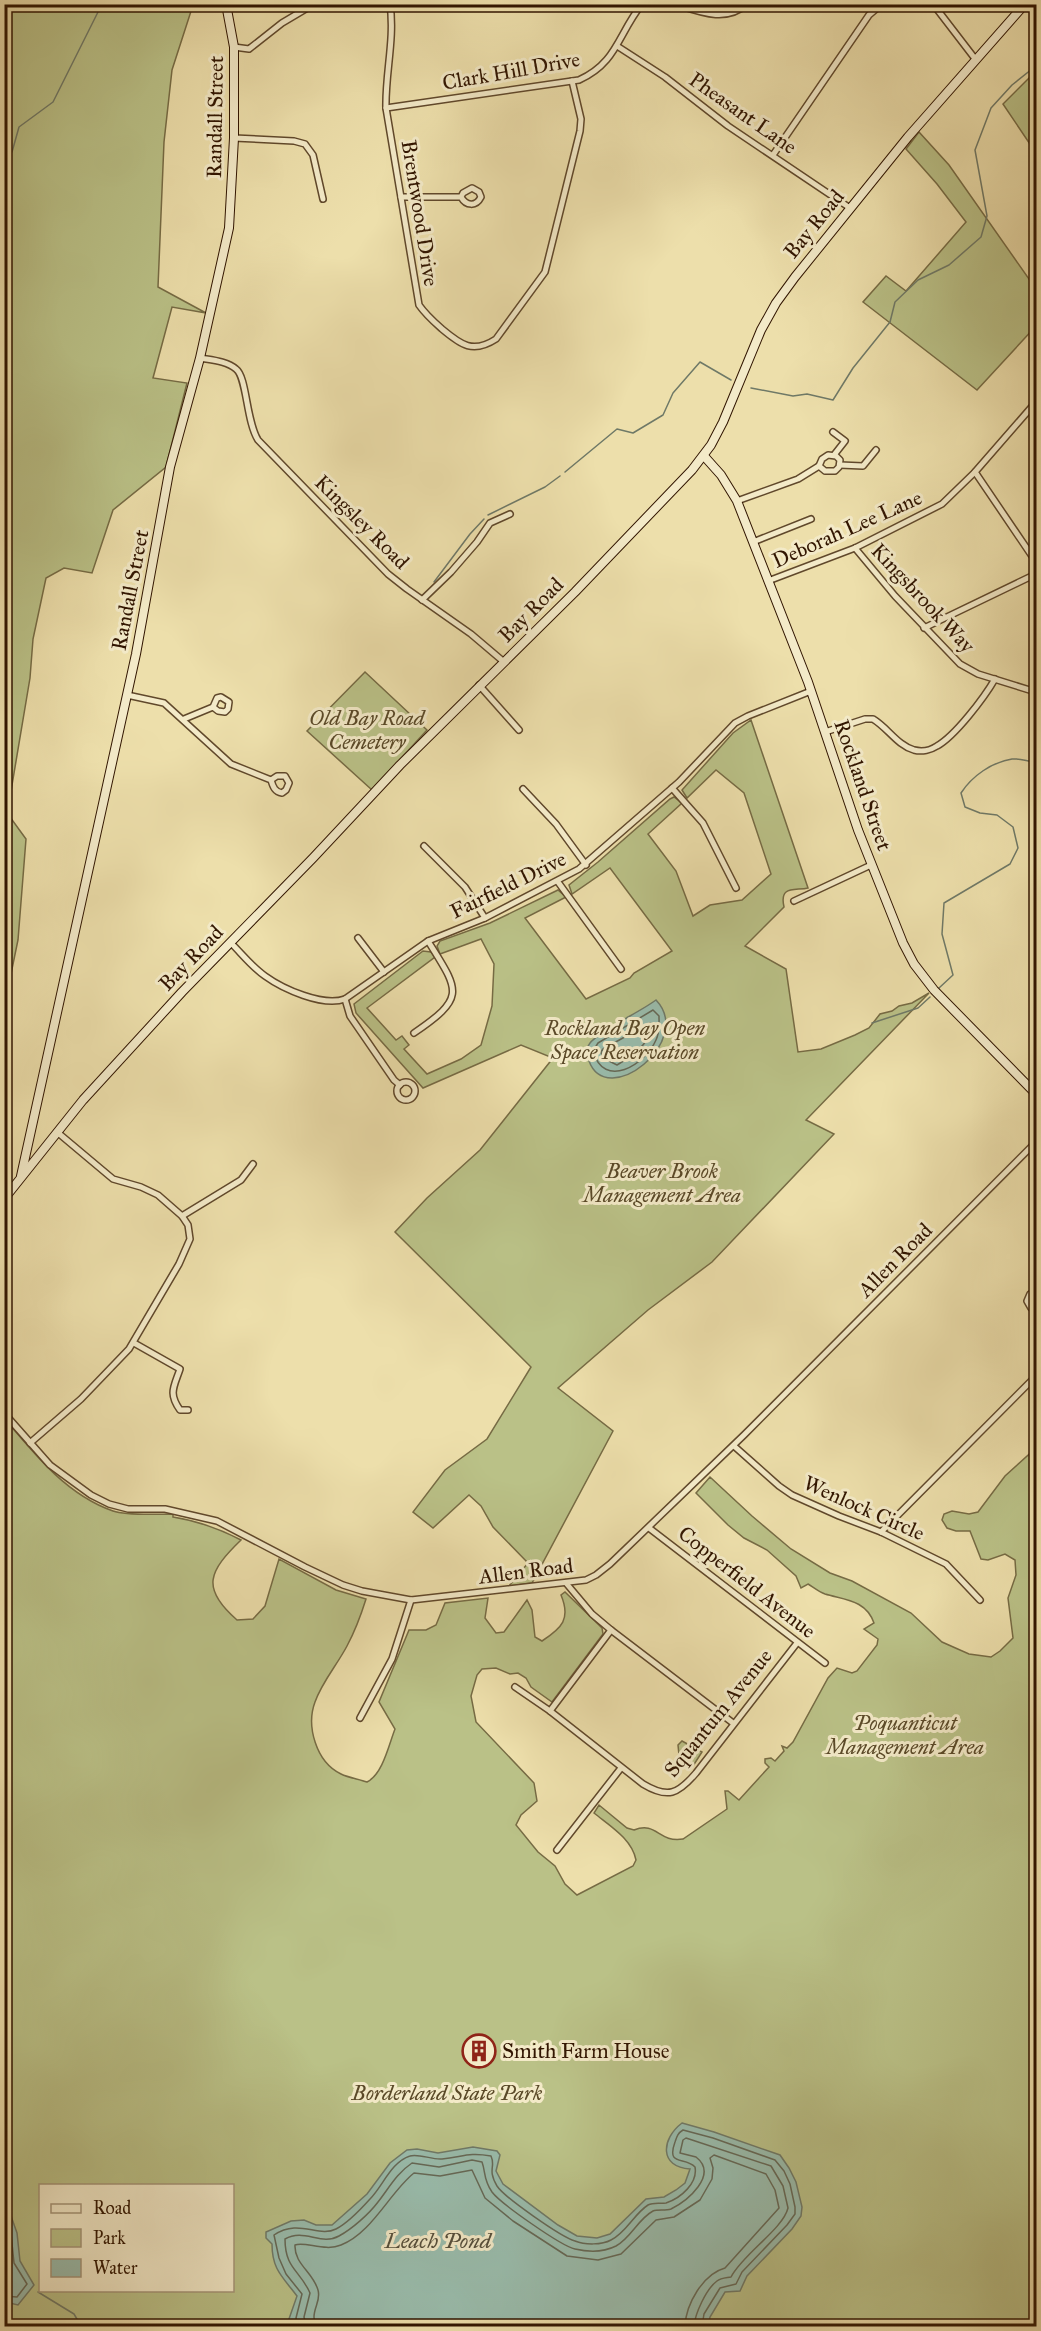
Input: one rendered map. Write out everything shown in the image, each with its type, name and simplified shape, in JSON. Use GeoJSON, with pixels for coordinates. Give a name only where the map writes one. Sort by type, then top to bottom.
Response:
{"type":"FeatureCollection","features":[{"type":"Feature","properties":{"kind":"street","name":"Randall Street"},"geometry":{"type":"LineString","coordinates":[[21,1179],[128,695],[170,467],[200,358],[229,228],[234,138],[234,47],[226,4]]}},
{"type":"Feature","properties":{"kind":"street"},"geometry":{"type":"LineString","coordinates":[[234,47],[249,49],[282,23],[314,4]]}},
{"type":"Feature","properties":{"kind":"street","name":"Brentwood Drive"},"geometry":{"type":"LineString","coordinates":[[390,4],[390,45],[385,83],[386,108],[419,305],[426,316],[464,346],[488,345],[496,339],[545,272],[580,131],[581,119],[572,81]]}},
{"type":"Feature","properties":{"kind":"street","name":"Clark Hill Drive"},"geometry":{"type":"LineString","coordinates":[[386,108],[572,81],[592,74],[601,68],[617,46],[642,4]]}},
{"type":"Feature","properties":{"kind":"street"},"geometry":{"type":"LineString","coordinates":[[675,4],[722,16],[734,14],[747,4]]}},
{"type":"Feature","properties":{"kind":"street"},"geometry":{"type":"LineString","coordinates":[[774,155],[864,22],[882,4]]}},
{"type":"Feature","properties":{"kind":"street"},"geometry":{"type":"LineString","coordinates":[[933,4],[975,60]]}},
{"type":"Feature","properties":{"kind":"street","name":"Bay Road"},"geometry":{"type":"LineString","coordinates":[[4,1199],[108,1071],[400,765],[575,592],[704,456],[723,422],[761,330],[776,303],[816,248],[1025,4]]}},
{"type":"Feature","properties":{"kind":"street","name":"Pheasant Lane"},"geometry":{"type":"LineString","coordinates":[[617,46],[665,77],[728,126],[850,208]]}},
{"type":"Feature","properties":{"kind":"street"},"geometry":{"type":"LineString","coordinates":[[234,138],[294,141],[305,144],[314,155],[323,199]]}},
{"type":"Feature","properties":{"kind":"street"},"geometry":{"type":"LineString","coordinates":[[401,197],[461,197]]}},
{"type":"Feature","properties":{"kind":"street","name":"Kingsley Road"},"geometry":{"type":"LineString","coordinates":[[200,358],[230,365],[241,375],[250,423],[258,440],[366,552],[388,573],[471,634],[504,662]]}},
{"type":"Feature","properties":{"kind":"street","name":"Deborah Lee Lane"},"geometry":{"type":"LineString","coordinates":[[768,581],[855,548],[942,504],[975,472],[1036,402]]}},
{"type":"Feature","properties":{"kind":"street"},"geometry":{"type":"LineString","coordinates":[[737,501],[798,479],[819,466],[826,456],[834,455],[845,441],[833,432]]}},
{"type":"Feature","properties":{"kind":"street"},"geometry":{"type":"LineString","coordinates":[[840,465],[863,466],[876,450]]}},
{"type":"Feature","properties":{"kind":"street"},"geometry":{"type":"LineString","coordinates":[[819,466],[825,471],[837,470],[840,460],[834,455]]}},
{"type":"Feature","properties":{"kind":"street","name":"Rockland Street"},"geometry":{"type":"LineString","coordinates":[[704,456],[721,475],[737,501],[811,691],[871,865],[903,944],[919,972],[956,1014],[1036,1094]]}},
{"type":"Feature","properties":{"kind":"street"},"geometry":{"type":"LineString","coordinates":[[975,472],[1036,562]]}},
{"type":"Feature","properties":{"kind":"street"},"geometry":{"type":"LineString","coordinates":[[422,600],[451,572],[490,523],[510,514]]}},
{"type":"Feature","properties":{"kind":"street"},"geometry":{"type":"LineString","coordinates":[[753,542],[811,519]]}},
{"type":"Feature","properties":{"kind":"street","name":"Kingsbrook Way"},"geometry":{"type":"LineString","coordinates":[[855,548],[952,657],[969,670],[1036,692]]}},
{"type":"Feature","properties":{"kind":"street"},"geometry":{"type":"LineString","coordinates":[[924,628],[1036,574]]}},
{"type":"Feature","properties":{"kind":"street"},"geometry":{"type":"LineString","coordinates":[[825,732],[865,719],[873,719],[898,741],[913,749],[930,750],[938,746],[966,717],[987,694],[995,679]]}},
{"type":"Feature","properties":{"kind":"street"},"geometry":{"type":"LineString","coordinates":[[479,685],[519,730]]}},
{"type":"Feature","properties":{"kind":"street","name":"Fairfield Drive"},"geometry":{"type":"LineString","coordinates":[[345,999],[428,941],[485,918],[558,882],[585,865],[672,788],[735,723],[754,713],[811,691]]}},
{"type":"Feature","properties":{"kind":"street"},"geometry":{"type":"LineString","coordinates":[[128,695],[164,703],[231,764],[271,780]]}},
{"type":"Feature","properties":{"kind":"street"},"geometry":{"type":"LineString","coordinates":[[184,719],[213,707]]}},
{"type":"Feature","properties":{"kind":"street"},"geometry":{"type":"LineString","coordinates":[[672,788],[703,824],[736,888]]}},
{"type":"Feature","properties":{"kind":"street"},"geometry":{"type":"LineString","coordinates":[[523,789],[556,824],[585,865]]}},
{"type":"Feature","properties":{"kind":"street"},"geometry":{"type":"LineString","coordinates":[[424,846],[465,886],[485,918]]}},
{"type":"Feature","properties":{"kind":"street"},"geometry":{"type":"LineString","coordinates":[[795,901],[871,865]]}},
{"type":"Feature","properties":{"kind":"street"},"geometry":{"type":"LineString","coordinates":[[558,882],[621,969]]}},
{"type":"Feature","properties":{"kind":"street"},"geometry":{"type":"LineString","coordinates":[[358,938],[384,972]]}},
{"type":"Feature","properties":{"kind":"street"},"geometry":{"type":"LineString","coordinates":[[414,1034],[446,1009],[452,1000],[450,975],[428,941]]}},
{"type":"Feature","properties":{"kind":"street"},"geometry":{"type":"LineString","coordinates":[[231,943],[264,975],[276,982],[318,1000],[332,1002],[345,999],[352,1019],[394,1080],[400,1084]]}},
{"type":"Feature","properties":{"kind":"street"},"geometry":{"type":"LineString","coordinates":[[30,1443],[81,1399],[134,1343],[188,1248],[190,1233],[182,1216],[154,1193],[141,1186],[113,1179],[57,1132]]}},
{"type":"Feature","properties":{"kind":"street","name":"Allen Road"},"geometry":{"type":"LineString","coordinates":[[4,1413],[50,1465],[91,1495],[109,1504],[129,1509],[165,1509],[217,1521],[343,1585],[411,1600],[585,1580],[601,1572],[734,1446],[1036,1142]]}},
{"type":"Feature","properties":{"kind":"street"},"geometry":{"type":"LineString","coordinates":[[182,1216],[241,1180],[253,1164]]}},
{"type":"Feature","properties":{"kind":"street"},"geometry":{"type":"LineString","coordinates":[[1036,1292],[1030,1294],[1027,1301],[1031,1308],[1036,1310]]}},
{"type":"Feature","properties":{"kind":"street"},"geometry":{"type":"LineString","coordinates":[[134,1343],[180,1369],[174,1385],[174,1401],[180,1410],[188,1410]]}},
{"type":"Feature","properties":{"kind":"street"},"geometry":{"type":"LineString","coordinates":[[881,1532],[1036,1376]]}},
{"type":"Feature","properties":{"kind":"street","name":"Wenlock Circle"},"geometry":{"type":"LineString","coordinates":[[734,1446],[792,1495],[881,1532],[946,1564],[980,1600]]}},
{"type":"Feature","properties":{"kind":"street","name":"Copperfield Avenue"},"geometry":{"type":"LineString","coordinates":[[649,1528],[825,1663]]}},
{"type":"Feature","properties":{"kind":"street"},"geometry":{"type":"LineString","coordinates":[[566,1583],[592,1614],[611,1630],[733,1723]]}},
{"type":"Feature","properties":{"kind":"street"},"geometry":{"type":"LineString","coordinates":[[360,1718],[392,1659],[411,1600]]}},
{"type":"Feature","properties":{"kind":"street"},"geometry":{"type":"LineString","coordinates":[[550,1711],[611,1630]]}},
{"type":"Feature","properties":{"kind":"street","name":"Squantum Avenue"},"geometry":{"type":"LineString","coordinates":[[515,1687],[654,1791],[676,1792],[683,1788],[696,1773],[797,1643]]}},
{"type":"Feature","properties":{"kind":"street"},"geometry":{"type":"LineString","coordinates":[[557,1850],[621,1768]]}},
{"type":"Feature","properties":{"kind":"green space"},"geometry":{"type":"Polygon","coordinates":[[[5,4],[193,5],[172,70],[164,142],[158,287],[206,313],[172,307],[153,378],[187,383],[166,467],[113,510],[92,573],[64,568],[46,578],[33,639],[30,678],[10,797],[10,817],[26,839],[18,940],[5,1003],[5,4]]]}},
{"type":"Feature","properties":{"kind":"green space"},"geometry":{"type":"Polygon","coordinates":[[[1036,71],[1036,153],[1003,104],[1036,71]]]}},
{"type":"Feature","properties":{"kind":"green space"},"geometry":{"type":"Polygon","coordinates":[[[919,132],[949,165],[1036,289],[1036,326],[977,390],[863,302],[886,276],[906,291],[966,222],[906,149],[919,132]]]}},
{"type":"Feature","properties":{"kind":"green space","name":"Old Bay Road Cemetery"},"geometry":{"type":"Polygon","coordinates":[[[365,672],[427,730],[372,790],[307,731],[365,672]]]}},
{"type":"Feature","properties":{"kind":"green space"},"geometry":{"type":"Polygon","coordinates":[[[751,720],[808,888],[786,892],[783,900],[784,907],[745,946],[786,969],[798,1052],[821,1049],[855,1035],[869,1028],[880,1014],[912,1003],[929,993],[806,1120],[834,1134],[712,1262],[648,1310],[558,1388],[613,1431],[532,1583],[509,1586],[528,1563],[493,1527],[481,1506],[469,1495],[433,1528],[413,1512],[445,1470],[487,1439],[531,1367],[395,1232],[427,1198],[480,1150],[553,1058],[521,1045],[423,1088],[356,1013],[354,1004],[423,951],[431,952],[435,957],[367,1008],[396,1040],[402,1036],[409,1045],[404,1049],[427,1074],[461,1059],[481,1045],[492,1006],[494,964],[481,939],[440,954],[437,946],[440,941],[490,923],[558,890],[566,897],[525,918],[586,999],[630,978],[634,973],[672,951],[610,868],[572,894],[569,885],[674,797],[682,803],[648,834],[676,871],[693,916],[710,905],[742,900],[771,874],[744,793],[716,770],[687,798],[682,790],[733,733],[751,720]]]}},
{"type":"Feature","properties":{"kind":"green space","name":"Borderland State Park"},"geometry":{"type":"Polygon","coordinates":[[[5,1419],[53,1472],[96,1504],[126,1514],[173,1514],[173,1517],[208,1526],[241,1540],[222,1561],[213,1580],[218,1598],[225,1609],[237,1620],[253,1619],[265,1606],[279,1559],[336,1590],[366,1599],[350,1640],[322,1687],[313,1711],[313,1732],[319,1752],[332,1768],[347,1777],[367,1782],[373,1778],[385,1758],[395,1729],[379,1702],[409,1630],[426,1630],[436,1625],[445,1603],[488,1598],[485,1618],[496,1633],[504,1632],[527,1600],[532,1610],[535,1637],[542,1641],[555,1632],[563,1622],[565,1610],[561,1595],[565,1592],[602,1628],[603,1634],[552,1702],[531,1687],[526,1678],[518,1673],[510,1674],[496,1668],[482,1669],[477,1675],[471,1696],[476,1722],[534,1783],[537,1801],[521,1815],[516,1825],[538,1852],[555,1866],[565,1884],[577,1895],[633,1866],[636,1860],[634,1852],[625,1839],[594,1813],[599,1805],[627,1828],[634,1830],[648,1828],[668,1838],[683,1839],[727,1809],[725,1791],[739,1800],[769,1767],[765,1759],[771,1758],[775,1761],[784,1751],[782,1746],[787,1748],[793,1742],[828,1678],[837,1668],[852,1673],[857,1671],[877,1645],[878,1639],[864,1629],[874,1623],[866,1610],[854,1602],[823,1593],[808,1584],[801,1588],[796,1576],[767,1550],[744,1538],[728,1525],[696,1493],[710,1477],[791,1549],[830,1573],[852,1581],[911,1613],[942,1642],[969,1654],[991,1657],[1013,1638],[1008,1598],[1016,1575],[1015,1560],[1005,1554],[988,1560],[981,1559],[970,1531],[956,1531],[947,1528],[942,1520],[944,1514],[952,1511],[969,1514],[978,1512],[1005,1476],[1036,1448],[1036,2326],[5,2326],[5,1419]]]}},
{"type":"Feature","properties":{"kind":"green space"},"geometry":{"type":"Polygon","coordinates":[[[682,1741],[702,1752],[693,1766],[688,1766],[679,1755],[678,1745],[682,1741]]]}},
{"type":"Feature","properties":{"kind":"water"},"geometry":{"type":"Polygon","coordinates":[[[656,1000],[665,1016],[665,1034],[657,1050],[644,1064],[628,1074],[613,1078],[599,1074],[589,1061],[588,1045],[602,1033],[656,1000]]]}},
{"type":"Feature","properties":{"kind":"water","name":"Leach Pond"},"geometry":{"type":"Polygon","coordinates":[[[682,2123],[780,2155],[796,2182],[802,2207],[801,2216],[792,2229],[747,2276],[740,2291],[725,2292],[710,2317],[708,2326],[293,2326],[289,2319],[297,2296],[276,2267],[272,2244],[266,2238],[266,2232],[291,2221],[304,2220],[316,2225],[332,2225],[367,2194],[390,2163],[407,2150],[417,2149],[438,2153],[473,2147],[497,2151],[500,2155],[496,2171],[503,2184],[558,2225],[577,2236],[597,2238],[610,2234],[646,2199],[664,2197],[685,2183],[690,2169],[673,2163],[666,2151],[670,2137],[682,2123]]]}},
{"type":"Feature","properties":{"kind":"water"},"geometry":{"type":"Polygon","coordinates":[[[5,2199],[17,2233],[20,2261],[34,2285],[18,2305],[5,2302],[5,2199]]]}},
{"type":"Feature","properties":{"kind":"waterway"},"geometry":{"type":"LineString","coordinates":[[4,159],[12,152],[19,127],[53,102],[102,4]]}},
{"type":"Feature","properties":{"kind":"waterway"},"geometry":{"type":"LineString","coordinates":[[751,388],[793,396],[807,394],[833,400],[853,368],[890,322],[895,302],[918,280],[949,265],[981,237],[987,216],[975,150],[991,108],[1012,85],[1032,69],[1036,70]]}},
{"type":"Feature","properties":{"kind":"waterway"},"geometry":{"type":"LineString","coordinates":[[565,472],[617,429],[633,433],[663,415],[673,393],[700,362],[731,380]]}},
{"type":"Feature","properties":{"kind":"waterway"},"geometry":{"type":"LineString","coordinates":[[488,515],[545,487],[560,476]]}},
{"type":"Feature","properties":{"kind":"waterway"},"geometry":{"type":"LineString","coordinates":[[434,582],[484,519]]}},
{"type":"Feature","properties":{"kind":"waterway"},"geometry":{"type":"LineString","coordinates":[[939,988],[953,975],[942,934],[944,903],[1010,864],[1018,848],[1013,827],[997,815],[980,813],[965,807],[961,793],[977,776],[997,763],[1015,759],[1036,762]]}},
{"type":"Feature","properties":{"kind":"waterway"},"geometry":{"type":"LineString","coordinates":[[872,1023],[918,1008],[930,997]]}},
{"type":"Feature","properties":{"kind":"waterway"},"geometry":{"type":"LineString","coordinates":[[38,2292],[74,2314],[81,2326]]}},
{"type":"Feature","properties":{"kind":"place","name":"Smith Farm House"},"geometry":{"type":"Point","coordinates":[479,2051]}},
{"type":"Feature","properties":{"kind":"park label","name":"Rockland Bay Open Space Reservation"},"geometry":{"type":"Point","coordinates":[625,1040]}},
{"type":"Feature","properties":{"kind":"park label","name":"Beaver Brook Management Area"},"geometry":{"type":"Point","coordinates":[662,1183]}},
{"type":"Feature","properties":{"kind":"park label","name":"Poquanticut Management Area"},"geometry":{"type":"Point","coordinates":[905,1735]}}]}
